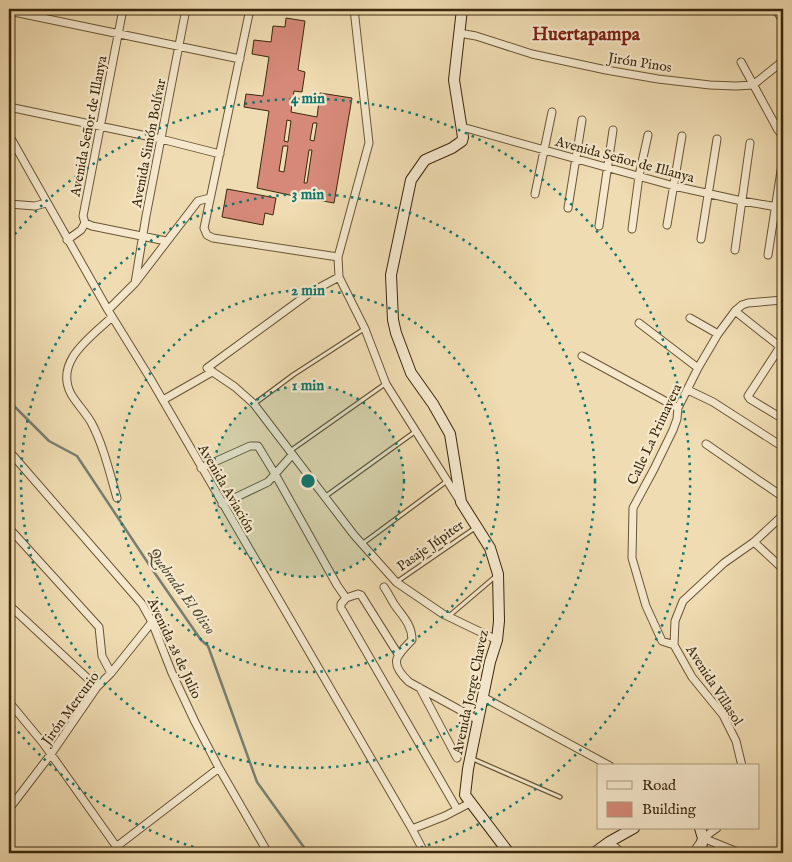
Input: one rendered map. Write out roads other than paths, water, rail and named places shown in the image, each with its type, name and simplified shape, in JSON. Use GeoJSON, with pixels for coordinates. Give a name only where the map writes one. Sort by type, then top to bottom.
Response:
{"type":"FeatureCollection","features":[{"type":"Feature","properties":{"kind":"street","name":"Avenida Señor de Illanya"},"geometry":{"type":"LineString","coordinates":[[85,223],[83,216],[123,9]]}},
{"type":"Feature","properties":{"kind":"street","name":"Avenida Simón Bolívar"},"geometry":{"type":"LineString","coordinates":[[135,283],[142,237],[186,9]]}},
{"type":"Feature","properties":{"kind":"street"},"geometry":{"type":"LineString","coordinates":[[250,9],[204,228],[207,235],[213,238],[338,257]]}},
{"type":"Feature","properties":{"kind":"street"},"geometry":{"type":"LineString","coordinates":[[354,9],[368,142],[338,257],[339,277],[365,328],[386,384],[461,502]]}},
{"type":"Feature","properties":{"kind":"street"},"geometry":{"type":"LineString","coordinates":[[461,502],[450,434],[433,404],[411,373],[396,333],[391,288],[412,180],[425,160],[452,148],[462,141],[462,127],[454,80],[462,9]]}},
{"type":"Feature","properties":{"kind":"street"},"geometry":{"type":"LineString","coordinates":[[775,9],[783,20]]}},
{"type":"Feature","properties":{"kind":"street"},"geometry":{"type":"LineString","coordinates":[[9,11],[240,59]]}},
{"type":"Feature","properties":{"kind":"street","name":"Jirón Pinos"},"geometry":{"type":"LineString","coordinates":[[459,33],[476,36],[532,54],[632,75],[710,85],[753,85]]}},
{"type":"Feature","properties":{"kind":"street"},"geometry":{"type":"LineString","coordinates":[[753,85],[783,61]]}},
{"type":"Feature","properties":{"kind":"street"},"geometry":{"type":"LineString","coordinates":[[740,62],[783,137]]}},
{"type":"Feature","properties":{"kind":"street"},"geometry":{"type":"LineString","coordinates":[[9,107],[161,139],[220,154]]}},
{"type":"Feature","properties":{"kind":"street"},"geometry":{"type":"LineString","coordinates":[[535,194],[552,112]]}},
{"type":"Feature","properties":{"kind":"street"},"geometry":{"type":"LineString","coordinates":[[568,208],[582,120]]}},
{"type":"Feature","properties":{"kind":"street","name":"Avenida Señor de Illanya"},"geometry":{"type":"LineString","coordinates":[[462,127],[674,186],[779,208]]}},
{"type":"Feature","properties":{"kind":"street"},"geometry":{"type":"LineString","coordinates":[[599,226],[614,130]]}},
{"type":"Feature","properties":{"kind":"street","name":"Avenida Aviación"},"geometry":{"type":"LineString","coordinates":[[9,135],[67,240],[163,400],[412,829],[423,853]]}},
{"type":"Feature","properties":{"kind":"street"},"geometry":{"type":"LineString","coordinates":[[632,229],[639,176],[648,135]]}},
{"type":"Feature","properties":{"kind":"street"},"geometry":{"type":"LineString","coordinates":[[667,225],[682,136]]}},
{"type":"Feature","properties":{"kind":"street"},"geometry":{"type":"LineString","coordinates":[[701,239],[717,139]]}},
{"type":"Feature","properties":{"kind":"street"},"geometry":{"type":"LineString","coordinates":[[734,250],[750,143]]}},
{"type":"Feature","properties":{"kind":"street"},"geometry":{"type":"LineString","coordinates":[[768,255],[779,208],[783,158]]}},
{"type":"Feature","properties":{"kind":"street"},"geometry":{"type":"LineString","coordinates":[[108,310],[135,283],[198,201],[210,198]]}},
{"type":"Feature","properties":{"kind":"street"},"geometry":{"type":"LineString","coordinates":[[9,204],[35,206],[46,203]]}},
{"type":"Feature","properties":{"kind":"street"},"geometry":{"type":"LineString","coordinates":[[67,240],[81,230],[85,223],[166,241]]}},
{"type":"Feature","properties":{"kind":"street"},"geometry":{"type":"LineString","coordinates":[[339,277],[311,292],[207,368],[235,387],[254,404],[362,544],[396,582],[448,617],[497,640]]}},
{"type":"Feature","properties":{"kind":"street"},"geometry":{"type":"LineString","coordinates":[[783,300],[748,302],[735,311],[782,348],[748,396],[783,419]]}},
{"type":"Feature","properties":{"kind":"street","name":"Calle La Primavera"},"geometry":{"type":"LineString","coordinates":[[674,645],[662,641],[646,606],[632,558],[633,508],[673,430],[678,408],[698,368],[718,334],[735,311]]}},
{"type":"Feature","properties":{"kind":"street"},"geometry":{"type":"LineString","coordinates":[[112,317],[72,355],[66,371],[67,383],[71,394],[91,423],[117,498]]}},
{"type":"Feature","properties":{"kind":"street"},"geometry":{"type":"LineString","coordinates":[[690,318],[718,334]]}},
{"type":"Feature","properties":{"kind":"street"},"geometry":{"type":"LineString","coordinates":[[639,323],[698,368]]}},
{"type":"Feature","properties":{"kind":"street"},"geometry":{"type":"LineString","coordinates":[[582,356],[678,408]]}},
{"type":"Feature","properties":{"kind":"street"},"geometry":{"type":"LineString","coordinates":[[163,400],[212,372]]}},
{"type":"Feature","properties":{"kind":"street"},"geometry":{"type":"LineString","coordinates":[[688,390],[713,402],[783,447]]}},
{"type":"Feature","properties":{"kind":"street"},"geometry":{"type":"LineString","coordinates":[[706,444],[783,497]]}},
{"type":"Feature","properties":{"kind":"street"},"geometry":{"type":"LineString","coordinates":[[201,468],[253,445],[258,446],[346,598]]}},
{"type":"Feature","properties":{"kind":"street","name":"Avenida 28 de Julio"},"geometry":{"type":"LineString","coordinates":[[9,451],[138,597],[152,622],[172,672],[219,768],[268,853]]}},
{"type":"Feature","properties":{"kind":"street"},"geometry":{"type":"LineString","coordinates":[[222,504],[268,482],[291,453]]}},
{"type":"Feature","properties":{"kind":"street","name":"Avenida Jorge Chavez"},"geometry":{"type":"LineString","coordinates":[[461,502],[490,548],[498,574],[499,612],[497,640],[470,758],[465,795],[470,803]]}},
{"type":"Feature","properties":{"kind":"street","name":"Avenida Villasol"},"geometry":{"type":"LineString","coordinates":[[742,764],[736,741],[723,715],[692,677],[674,645],[675,621],[683,601],[724,563],[754,542],[783,515]]}},
{"type":"Feature","properties":{"kind":"street"},"geometry":{"type":"LineString","coordinates":[[9,528],[99,627],[102,656],[111,673]]}},
{"type":"Feature","properties":{"kind":"street"},"geometry":{"type":"LineString","coordinates":[[754,542],[783,569]]}},
{"type":"Feature","properties":{"kind":"street"},"geometry":{"type":"LineString","coordinates":[[384,587],[409,624],[412,632],[412,640],[398,654],[396,660],[398,668],[409,682],[478,720]]}},
{"type":"Feature","properties":{"kind":"street"},"geometry":{"type":"LineString","coordinates":[[398,654],[360,594],[346,598],[341,604],[341,608],[457,810]]}},
{"type":"Feature","properties":{"kind":"street"},"geometry":{"type":"LineString","coordinates":[[9,605],[97,687]]}},
{"type":"Feature","properties":{"kind":"street","name":"Jirón Mercurio"},"geometry":{"type":"LineString","coordinates":[[9,809],[51,754],[97,687],[111,673],[152,622]]}},
{"type":"Feature","properties":{"kind":"street"},"geometry":{"type":"LineString","coordinates":[[420,688],[457,758]]}},
{"type":"Feature","properties":{"kind":"street"},"geometry":{"type":"LineString","coordinates":[[483,697],[606,764]]}},
{"type":"Feature","properties":{"kind":"street"},"geometry":{"type":"LineString","coordinates":[[9,702],[51,754],[119,850],[219,768]]}},
{"type":"Feature","properties":{"kind":"street"},"geometry":{"type":"LineString","coordinates":[[412,829],[470,803],[509,853]]}},
{"type":"Feature","properties":{"kind":"street"},"geometry":{"type":"LineString","coordinates":[[594,853],[630,830]]}},
{"type":"Feature","properties":{"kind":"street"},"geometry":{"type":"LineString","coordinates":[[693,853],[702,833]]}},
{"type":"Feature","properties":{"kind":"street"},"geometry":{"type":"LineString","coordinates":[[700,853],[702,833]]}},
{"type":"Feature","properties":{"kind":"street"},"geometry":{"type":"LineString","coordinates":[[702,833],[740,853]]}},
{"type":"Feature","properties":{"kind":"street"},"geometry":{"type":"LineString","coordinates":[[609,842],[622,853]]}},
{"type":"Feature","properties":{"kind":"lane"},"geometry":{"type":"LineString","coordinates":[[254,404],[293,375],[365,328]]}},
{"type":"Feature","properties":{"kind":"lane"},"geometry":{"type":"LineString","coordinates":[[291,453],[386,384]]}},
{"type":"Feature","properties":{"kind":"lane"},"geometry":{"type":"LineString","coordinates":[[325,497],[417,431]]}},
{"type":"Feature","properties":{"kind":"lane"},"geometry":{"type":"LineString","coordinates":[[362,544],[447,480]]}},
{"type":"Feature","properties":{"kind":"lane","name":"Pasaje Júpiter"},"geometry":{"type":"LineString","coordinates":[[396,582],[477,526]]}},
{"type":"Feature","properties":{"kind":"lane"},"geometry":{"type":"LineString","coordinates":[[448,617],[498,574]]}},
{"type":"Feature","properties":{"kind":"lane"},"geometry":{"type":"LineString","coordinates":[[470,758],[560,797]]}},
{"type":"Feature","properties":{"kind":"waterway","name":"Quebrada El Olivo"},"geometry":{"type":"LineString","coordinates":[[9,399],[49,441],[77,456],[154,572],[201,640],[208,646],[257,782],[308,853]]}},
{"type":"Feature","properties":{"kind":"district","name":"Huertapampa"},"geometry":{"type":"Point","coordinates":[586,33]}}]}
